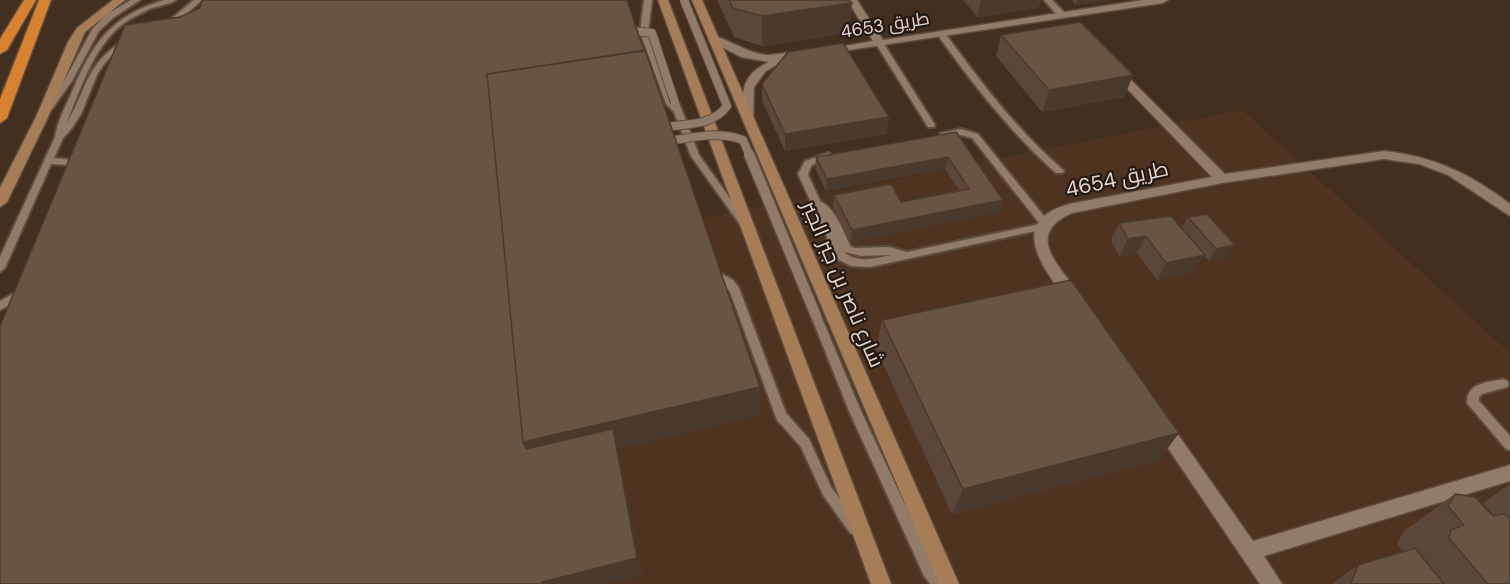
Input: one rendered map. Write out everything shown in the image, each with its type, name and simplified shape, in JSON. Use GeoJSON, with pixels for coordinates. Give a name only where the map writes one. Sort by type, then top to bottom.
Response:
{"type":"FeatureCollection","features":[{"type":"Feature","properties":{"kind":"highway"},"geometry":{"type":"LineString","coordinates":[[0,50],[30,0]]}},
{"type":"Feature","properties":{"kind":"highway"},"geometry":{"type":"LineString","coordinates":[[0,118],[45,0]]}},
{"type":"Feature","properties":{"kind":"main road"},"geometry":{"type":"LineString","coordinates":[[0,201],[42,117],[81,30],[120,0]]}},
{"type":"Feature","properties":{"kind":"main road"},"geometry":{"type":"LineString","coordinates":[[663,0],[881,584]]}},
{"type":"Feature","properties":{"kind":"main road","name":"شارع ناصر بن جبر الجبر"},"geometry":{"type":"LineString","coordinates":[[697,0],[950,584]]}},
{"type":"Feature","properties":{"kind":"street"},"geometry":{"type":"LineString","coordinates":[[852,0],[880,44]]}},
{"type":"Feature","properties":{"kind":"street","name":"طريق 4653"},"geometry":{"type":"LineString","coordinates":[[714,39],[738,53],[758,58],[784,58],[941,34],[1066,19],[1163,0]]}},
{"type":"Feature","properties":{"kind":"street","name":"طريق 4653"},"geometry":{"type":"LineString","coordinates":[[749,121],[748,87],[762,69],[784,58]]}},
{"type":"Feature","properties":{"kind":"street"},"geometry":{"type":"LineString","coordinates":[[1110,64],[1222,179]]}},
{"type":"Feature","properties":{"kind":"street","name":"طريق 4654"},"geometry":{"type":"LineString","coordinates":[[1043,225],[1052,216],[1069,209],[1222,179],[1372,155],[1397,156],[1431,163],[1462,176],[1510,211]]}},
{"type":"Feature","properties":{"kind":"street"},"geometry":{"type":"LineString","coordinates":[[1043,225],[1039,237],[1041,248],[1080,308]]}},
{"type":"Feature","properties":{"kind":"street"},"geometry":{"type":"LineString","coordinates":[[1155,415],[1272,584]]}},
{"type":"Feature","properties":{"kind":"street"},"geometry":{"type":"LineString","coordinates":[[1249,551],[1510,473]]}},
{"type":"Feature","properties":{"kind":"lane"},"geometry":{"type":"LineString","coordinates":[[42,117],[68,81],[96,30],[110,16],[136,0]]}},
{"type":"Feature","properties":{"kind":"lane"},"geometry":{"type":"LineString","coordinates":[[0,268],[59,136],[61,126],[102,39],[114,27],[136,12],[172,0]]}},
{"type":"Feature","properties":{"kind":"lane"},"geometry":{"type":"LineString","coordinates":[[179,0],[188,2],[193,16]]}},
{"type":"Feature","properties":{"kind":"lane"},"geometry":{"type":"LineString","coordinates":[[159,30],[176,20],[198,0]]}},
{"type":"Feature","properties":{"kind":"lane"},"geometry":{"type":"LineString","coordinates":[[648,0],[644,32],[670,104],[676,107]]}},
{"type":"Feature","properties":{"kind":"lane"},"geometry":{"type":"LineString","coordinates":[[664,128],[713,120],[724,114],[727,106],[684,0]]}},
{"type":"Feature","properties":{"kind":"lane"},"geometry":{"type":"LineString","coordinates":[[1048,0],[1066,19]]}},
{"type":"Feature","properties":{"kind":"lane"},"geometry":{"type":"LineString","coordinates":[[59,136],[71,123],[98,64],[104,56],[118,46],[138,38],[116,34],[114,27]]}},
{"type":"Feature","properties":{"kind":"lane"},"geometry":{"type":"LineString","coordinates":[[633,31],[642,30],[652,33],[689,145],[702,168],[748,229]]}},
{"type":"Feature","properties":{"kind":"lane"},"geometry":{"type":"LineString","coordinates":[[941,34],[1006,120],[1032,149],[1059,171]]}},
{"type":"Feature","properties":{"kind":"lane"},"geometry":{"type":"LineString","coordinates":[[880,44],[931,125]]}},
{"type":"Feature","properties":{"kind":"lane"},"geometry":{"type":"LineString","coordinates":[[104,56],[116,61]]}},
{"type":"Feature","properties":{"kind":"lane"},"geometry":{"type":"LineString","coordinates":[[59,136],[80,130]]}},
{"type":"Feature","properties":{"kind":"lane"},"geometry":{"type":"LineString","coordinates":[[835,155],[813,160],[803,170],[815,201],[826,210],[845,247],[851,251],[861,253],[888,249],[905,255],[1043,225],[975,136],[961,132],[938,136]]}},
{"type":"Feature","properties":{"kind":"lane"},"geometry":{"type":"LineString","coordinates":[[669,141],[716,134],[731,134],[743,140],[855,411],[929,571],[938,584]]}},
{"type":"Feature","properties":{"kind":"lane"},"geometry":{"type":"LineString","coordinates":[[48,161],[68,160],[74,164],[69,180]]}},
{"type":"Feature","properties":{"kind":"lane"},"geometry":{"type":"LineString","coordinates":[[712,273],[729,283],[739,298],[777,407],[787,425],[805,443],[833,501],[863,538]]}},
{"type":"Feature","properties":{"kind":"lane"},"geometry":{"type":"LineString","coordinates":[[0,306],[13,300],[24,288]]}},
{"type":"Feature","properties":{"kind":"lane"},"geometry":{"type":"LineString","coordinates":[[1503,384],[1478,390],[1473,395],[1473,403],[1510,445]]}},
{"type":"Feature","properties":{"kind":"shaded area"},"geometry":{"type":"Polygon","coordinates":[[[1242,110],[1510,353],[1510,584],[0,584],[0,358],[1242,110]]]}},
{"type":"Feature","properties":{"kind":"building"},"geometry":{"type":"Polygon","coordinates":[[[202,0],[627,0],[644,51],[487,74],[523,442],[526,449],[613,429],[637,558],[542,582],[542,584],[0,584],[0,326],[125,25],[180,17],[200,8],[202,0]]]}},
{"type":"Feature","properties":{"kind":"building"},"geometry":{"type":"Polygon","coordinates":[[[729,0],[849,0],[852,3],[762,16],[733,8],[729,0]]]}},
{"type":"Feature","properties":{"kind":"building"},"geometry":{"type":"Polygon","coordinates":[[[1080,22],[1133,75],[1049,90],[1001,35],[1080,22]]]}},
{"type":"Feature","properties":{"kind":"building"},"geometry":{"type":"Polygon","coordinates":[[[843,43],[889,117],[785,134],[762,84],[788,52],[843,43]]]}},
{"type":"Feature","properties":{"kind":"building"},"geometry":{"type":"Polygon","coordinates":[[[645,50],[760,387],[523,442],[487,74],[645,50]]]}},
{"type":"Feature","properties":{"kind":"building"},"geometry":{"type":"Polygon","coordinates":[[[956,132],[1003,200],[852,230],[834,195],[891,184],[901,202],[969,189],[948,157],[827,179],[816,157],[956,132]]]}},
{"type":"Feature","properties":{"kind":"building"},"geometry":{"type":"Polygon","coordinates":[[[1207,214],[1235,245],[1216,249],[1188,217],[1207,214]]]}},
{"type":"Feature","properties":{"kind":"building"},"geometry":{"type":"Polygon","coordinates":[[[1171,216],[1205,255],[1166,263],[1146,236],[1128,239],[1119,223],[1171,216]]]}},
{"type":"Feature","properties":{"kind":"building"},"geometry":{"type":"Polygon","coordinates":[[[1071,280],[1179,433],[963,489],[882,320],[1071,280]]]}},
{"type":"Feature","properties":{"kind":"building"},"geometry":{"type":"Polygon","coordinates":[[[1455,494],[1475,497],[1493,516],[1503,514],[1510,517],[1510,584],[1488,584],[1449,538],[1451,530],[1464,525],[1448,506],[1455,494]]]}},
{"type":"Feature","properties":{"kind":"building"},"geometry":{"type":"Polygon","coordinates":[[[1415,548],[1444,584],[1351,584],[1358,565],[1415,548]]]}}]}
